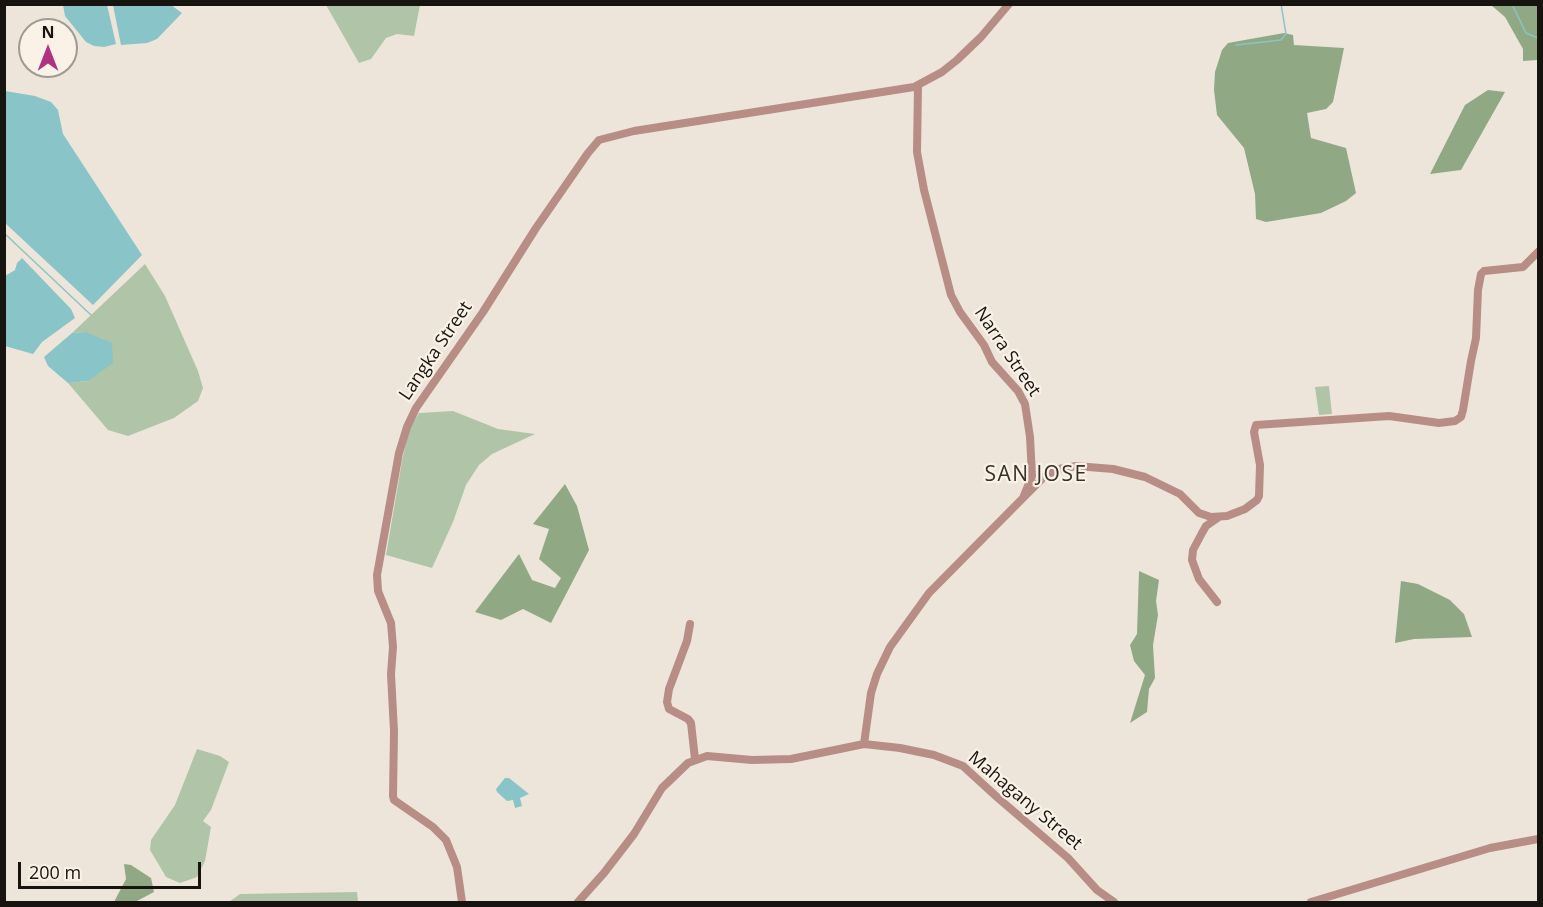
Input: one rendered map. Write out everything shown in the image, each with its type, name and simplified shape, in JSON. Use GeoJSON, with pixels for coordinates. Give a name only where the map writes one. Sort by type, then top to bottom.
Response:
{"type":"FeatureCollection","features":[{"type":"Feature","properties":{"kind":"street"},"geometry":{"type":"LineString","coordinates":[[918,86],[957,60],[981,37],[1009,4]]}},
{"type":"Feature","properties":{"kind":"street","name":"Narra Street"},"geometry":{"type":"LineString","coordinates":[[864,744],[871,693],[890,647],[943,577],[1023,498],[1030,484],[1032,468],[1025,404],[1018,391],[992,362],[984,345],[951,296],[916,152],[918,86]]}},
{"type":"Feature","properties":{"kind":"street","name":"Langka Street"},"geometry":{"type":"LineString","coordinates":[[462,903],[457,867],[446,840],[433,827],[394,800],[393,796],[393,640],[391,623],[378,591],[377,575],[399,453],[416,408],[483,312],[536,228],[588,153],[602,139],[651,128],[918,86]]}},
{"type":"Feature","properties":{"kind":"street"},"geometry":{"type":"LineString","coordinates":[[1023,498],[1046,476],[1059,469],[1076,466],[1123,471],[1145,477],[1180,494],[1199,513],[1211,518],[1219,517],[1245,509],[1257,500],[1260,475],[1254,432],[1256,425],[1389,416],[1439,423],[1458,419],[1463,411],[1478,326],[1478,290],[1481,274],[1523,267],[1539,252]]}},
{"type":"Feature","properties":{"kind":"street"},"geometry":{"type":"LineString","coordinates":[[1032,468],[1046,476]]}},
{"type":"Feature","properties":{"kind":"street"},"geometry":{"type":"LineString","coordinates":[[1217,602],[1199,579],[1192,560],[1193,550],[1206,526],[1219,517]]}},
{"type":"Feature","properties":{"kind":"street"},"geometry":{"type":"LineString","coordinates":[[578,903],[634,834],[662,788],[681,768],[695,759],[691,723],[669,709],[667,702],[669,690],[687,641],[690,624]]}},
{"type":"Feature","properties":{"kind":"street","name":"Mahagany Street"},"geometry":{"type":"LineString","coordinates":[[695,759],[707,756],[752,760],[791,759],[864,744],[934,755],[963,766],[1068,858],[1097,890],[1114,903]]}},
{"type":"Feature","properties":{"kind":"street"},"geometry":{"type":"LineString","coordinates":[[1311,903],[1490,848],[1539,839]]}},
{"type":"Feature","properties":{"kind":"green space"},"geometry":{"type":"Polygon","coordinates":[[[326,5],[420,5],[414,36],[397,34],[386,38],[371,59],[359,63],[326,5]]]}},
{"type":"Feature","properties":{"kind":"green space"},"geometry":{"type":"Polygon","coordinates":[[[1491,5],[1538,5],[1538,60],[1523,61],[1523,49],[1505,17],[1491,5]]]}},
{"type":"Feature","properties":{"kind":"green space"},"geometry":{"type":"Polygon","coordinates":[[[1284,33],[1293,35],[1294,45],[1344,48],[1333,102],[1326,109],[1307,113],[1311,138],[1346,148],[1356,193],[1346,201],[1321,213],[1266,222],[1256,219],[1255,194],[1244,148],[1217,115],[1214,90],[1215,72],[1222,50],[1228,43],[1284,33]]]}},
{"type":"Feature","properties":{"kind":"green space"},"geometry":{"type":"Polygon","coordinates":[[[1488,90],[1505,92],[1461,170],[1430,174],[1465,105],[1488,90]]]}},
{"type":"Feature","properties":{"kind":"green space"},"geometry":{"type":"Polygon","coordinates":[[[145,264],[165,296],[198,371],[203,388],[198,401],[174,418],[128,436],[108,430],[68,383],[88,381],[86,332],[72,333],[145,264]]]}},
{"type":"Feature","properties":{"kind":"green space"},"geometry":{"type":"Polygon","coordinates":[[[1329,386],[1332,414],[1319,415],[1315,387],[1329,386]]]}},
{"type":"Feature","properties":{"kind":"green space"},"geometry":{"type":"Polygon","coordinates":[[[453,411],[498,429],[535,434],[492,454],[479,465],[466,485],[453,522],[432,568],[386,555],[409,429],[419,413],[453,411]]]}},
{"type":"Feature","properties":{"kind":"green space"},"geometry":{"type":"Polygon","coordinates":[[[565,484],[577,506],[589,550],[551,623],[523,609],[501,620],[475,612],[519,554],[532,580],[555,588],[561,578],[539,559],[549,529],[533,524],[565,484]]]}},
{"type":"Feature","properties":{"kind":"green space"},"geometry":{"type":"Polygon","coordinates":[[[1139,571],[1159,580],[1156,601],[1158,615],[1153,645],[1155,678],[1149,689],[1147,712],[1130,723],[1145,675],[1134,661],[1130,645],[1137,634],[1139,571]]]}},
{"type":"Feature","properties":{"kind":"green space"},"geometry":{"type":"Polygon","coordinates":[[[1401,581],[1418,584],[1450,600],[1464,614],[1472,637],[1414,639],[1395,643],[1401,581]]]}},
{"type":"Feature","properties":{"kind":"green space"},"geometry":{"type":"Polygon","coordinates":[[[197,749],[220,756],[229,762],[211,810],[203,821],[211,827],[205,861],[197,877],[180,883],[166,877],[150,850],[151,840],[175,805],[197,749]]]}},
{"type":"Feature","properties":{"kind":"green space"},"geometry":{"type":"Polygon","coordinates":[[[124,864],[131,865],[151,878],[154,892],[135,902],[114,902],[126,879],[124,864]]]}},
{"type":"Feature","properties":{"kind":"green space"},"geometry":{"type":"Polygon","coordinates":[[[357,892],[358,902],[229,902],[240,894],[357,892]]]}},
{"type":"Feature","properties":{"kind":"water"},"geometry":{"type":"Polygon","coordinates":[[[63,5],[107,5],[116,44],[104,47],[86,42],[78,32],[78,18],[65,16],[63,5]]]}},
{"type":"Feature","properties":{"kind":"water"},"geometry":{"type":"Polygon","coordinates":[[[113,5],[171,5],[182,13],[157,39],[147,43],[121,45],[113,5]]]}},
{"type":"Feature","properties":{"kind":"water"},"geometry":{"type":"Polygon","coordinates":[[[5,91],[35,96],[51,102],[58,110],[63,134],[142,255],[93,305],[5,223],[5,91]]]}},
{"type":"Feature","properties":{"kind":"water"},"geometry":{"type":"Polygon","coordinates":[[[22,258],[71,309],[75,318],[42,342],[33,354],[5,346],[5,276],[15,270],[22,258]]]}},
{"type":"Feature","properties":{"kind":"water"},"geometry":{"type":"Polygon","coordinates":[[[86,332],[112,343],[113,363],[88,381],[68,383],[48,366],[44,357],[72,333],[86,332]]]}},
{"type":"Feature","properties":{"kind":"water"},"geometry":{"type":"Polygon","coordinates":[[[505,778],[509,778],[529,794],[520,798],[522,806],[515,808],[513,800],[507,801],[497,792],[496,789],[505,778]]]}},
{"type":"Feature","properties":{"kind":"waterway"},"geometry":{"type":"LineString","coordinates":[[1236,45],[1281,40],[1286,34],[1281,4]]}},
{"type":"Feature","properties":{"kind":"waterway"},"geometry":{"type":"LineString","coordinates":[[1512,4],[1526,33],[1538,38]]}},
{"type":"Feature","properties":{"kind":"waterway"},"geometry":{"type":"LineString","coordinates":[[4,233],[91,315]]}},
{"type":"Feature","properties":{"kind":"district","name":"SAN JOSE"},"geometry":{"type":"Point","coordinates":[1036,475]}}]}
